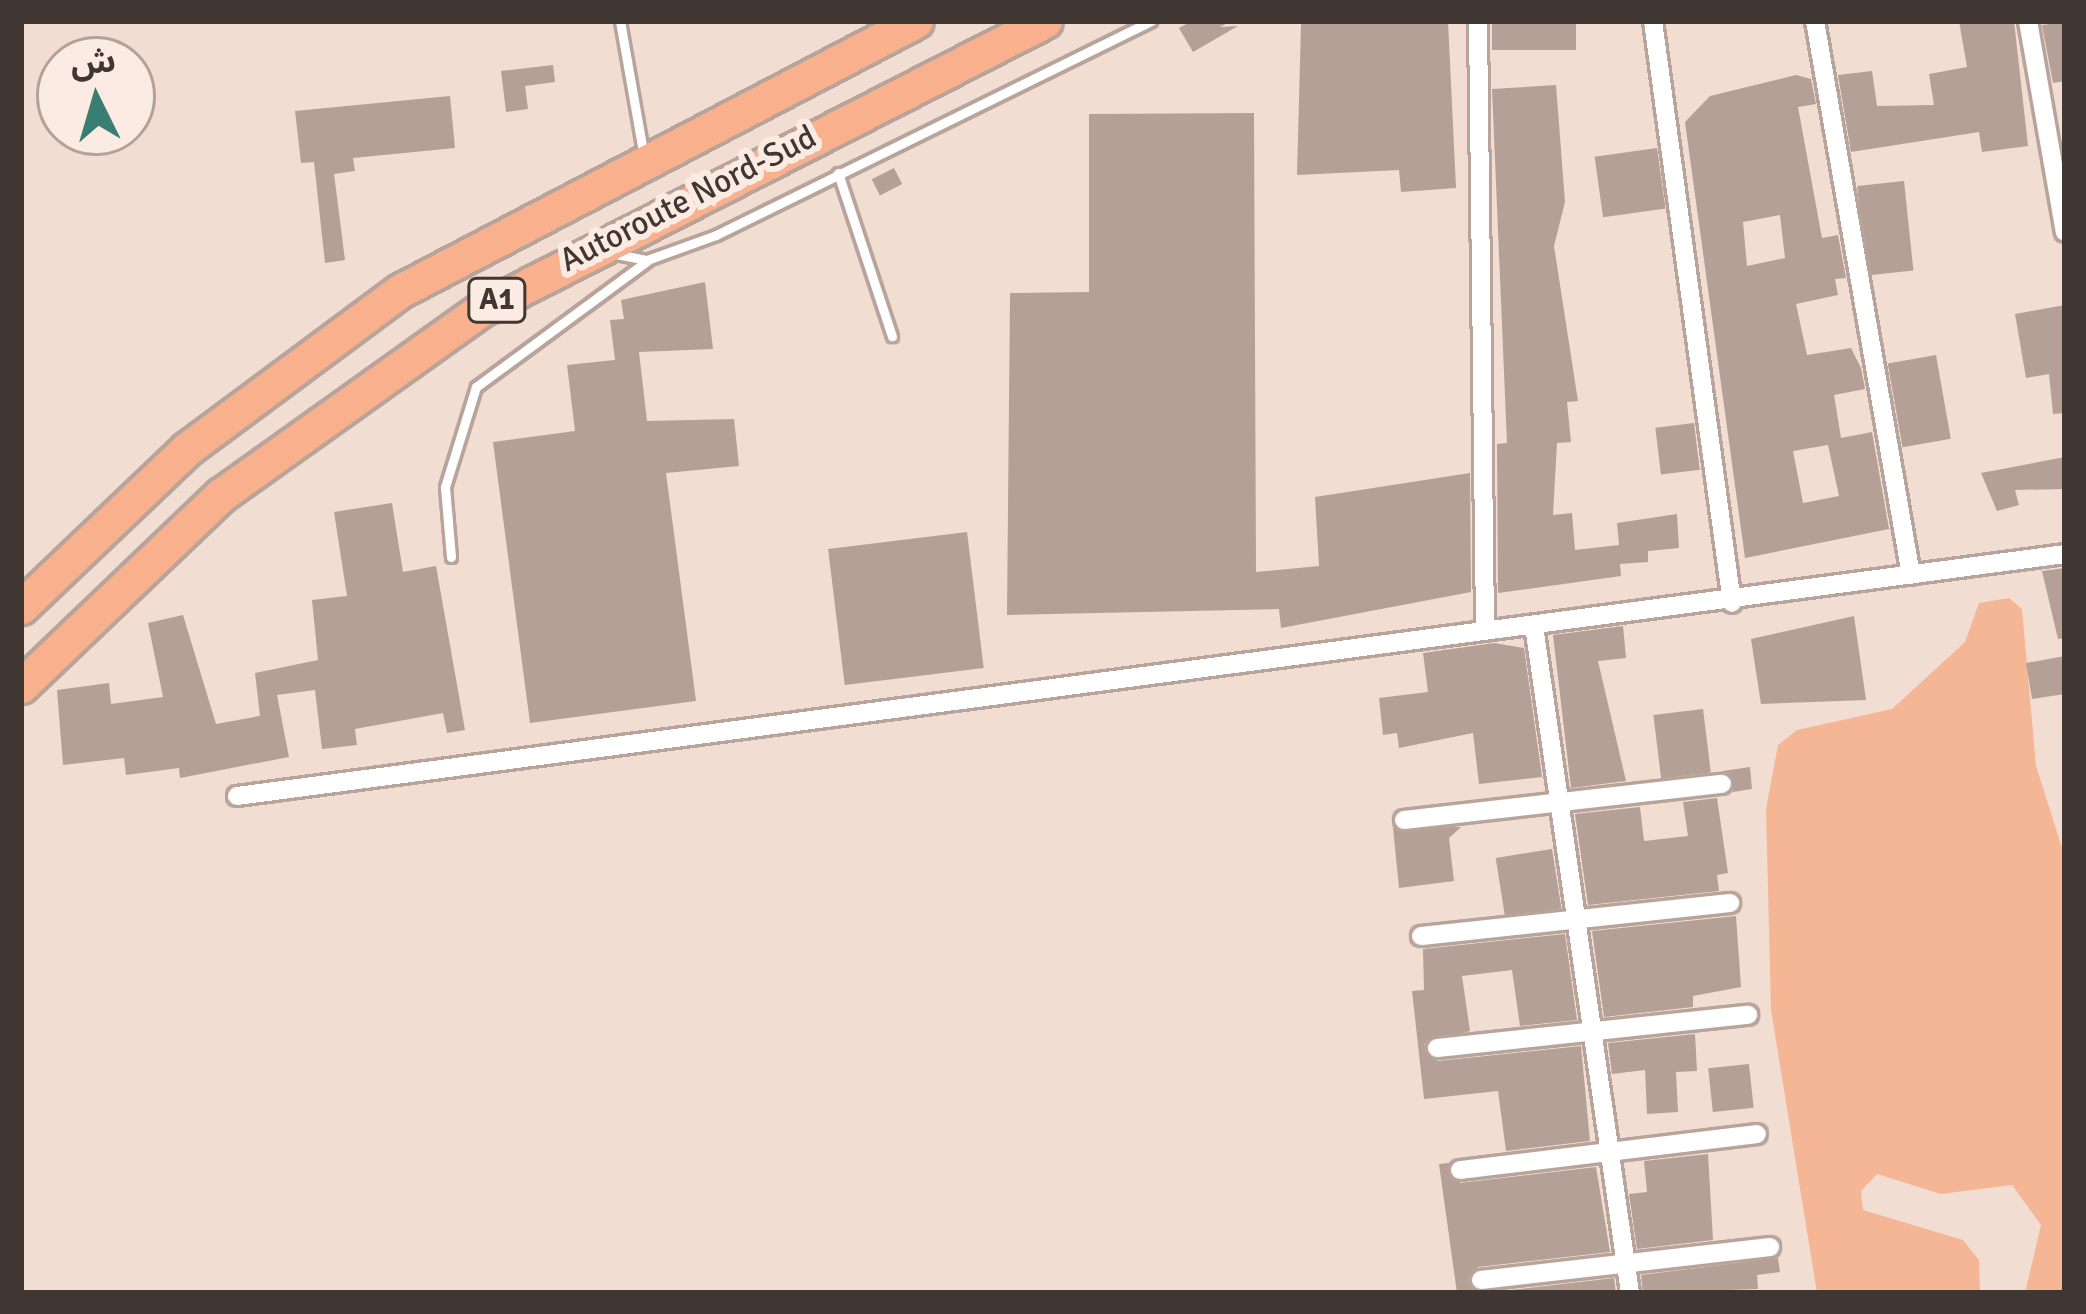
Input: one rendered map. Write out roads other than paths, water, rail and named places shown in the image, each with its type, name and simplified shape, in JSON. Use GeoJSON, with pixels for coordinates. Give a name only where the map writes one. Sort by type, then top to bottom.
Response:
{"type":"FeatureCollection","features":[{"type":"Feature","properties":{"kind":"highway","name":"Autoroute Nord-Sud"},"geometry":{"type":"LineString","coordinates":[[21,607],[288,369],[400,291],[644,158],[916,21]]}},
{"type":"Feature","properties":{"kind":"highway","name":"Autoroute Nord-Sud"},"geometry":{"type":"LineString","coordinates":[[21,686],[221,495],[347,398],[587,248],[1045,21]]}},
{"type":"Feature","properties":{"kind":"street"},"geometry":{"type":"LineString","coordinates":[[1478,21],[1484,626]]}},
{"type":"Feature","properties":{"kind":"street"},"geometry":{"type":"LineString","coordinates":[[1653,21],[1732,603]]}},
{"type":"Feature","properties":{"kind":"street"},"geometry":{"type":"LineString","coordinates":[[1815,21],[1911,575]]}},
{"type":"Feature","properties":{"kind":"street"},"geometry":{"type":"LineString","coordinates":[[2028,21],[2065,232]]}},
{"type":"Feature","properties":{"kind":"street"},"geometry":{"type":"LineString","coordinates":[[237,796],[1484,626],[1534,626],[1732,603],[2065,554]]}},
{"type":"Feature","properties":{"kind":"street"},"geometry":{"type":"LineString","coordinates":[[1534,626],[1630,1293]]}},
{"type":"Feature","properties":{"kind":"street"},"geometry":{"type":"LineString","coordinates":[[1404,820],[1722,784]]}},
{"type":"Feature","properties":{"kind":"street"},"geometry":{"type":"LineString","coordinates":[[1421,936],[1730,903]]}},
{"type":"Feature","properties":{"kind":"street"},"geometry":{"type":"LineString","coordinates":[[1437,1048],[1748,1015]]}},
{"type":"Feature","properties":{"kind":"street"},"geometry":{"type":"LineString","coordinates":[[1460,1170],[1757,1134]]}},
{"type":"Feature","properties":{"kind":"street"},"geometry":{"type":"LineString","coordinates":[[1480,1280],[1770,1246]]}},
{"type":"Feature","properties":{"kind":"lane"},"geometry":{"type":"LineString","coordinates":[[620,21],[644,158]]}},
{"type":"Feature","properties":{"kind":"lane"},"geometry":{"type":"LineString","coordinates":[[451,557],[445,487],[476,386],[647,260],[1151,21]]}},
{"type":"Feature","properties":{"kind":"lane"},"geometry":{"type":"LineString","coordinates":[[838,172],[892,336]]}},
{"type":"Feature","properties":{"kind":"lane"},"geometry":{"type":"LineString","coordinates":[[587,248],[647,260]]}}]}
